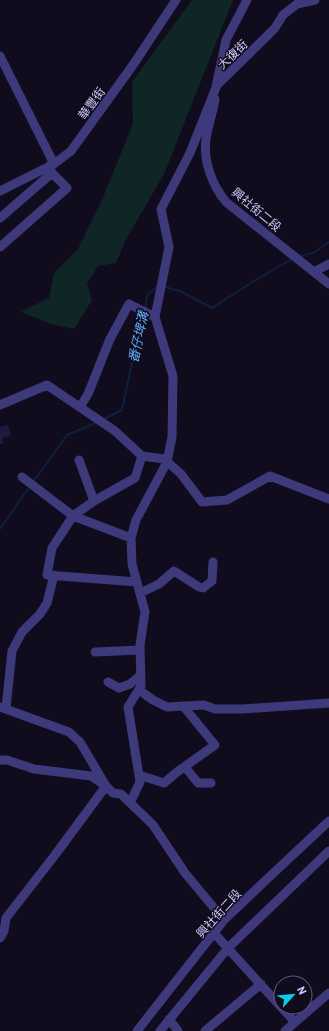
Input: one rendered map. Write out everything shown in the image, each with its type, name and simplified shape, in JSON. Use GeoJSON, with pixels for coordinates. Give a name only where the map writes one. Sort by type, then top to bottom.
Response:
{"type":"FeatureCollection","features":[{"type":"Feature","properties":{"kind":"street","name":"華豐街"},"geometry":{"type":"LineString","coordinates":[[0,191],[52,168],[71,151],[133,65],[176,0]]}},
{"type":"Feature","properties":{"kind":"street","name":"大復街"},"geometry":{"type":"LineString","coordinates":[[217,85],[226,40],[247,0]]}},
{"type":"Feature","properties":{"kind":"street","name":"大復街"},"geometry":{"type":"LineString","coordinates":[[217,85],[275,28],[282,15],[297,4],[315,0]]}},
{"type":"Feature","properties":{"kind":"street"},"geometry":{"type":"LineString","coordinates":[[0,56],[52,168],[67,188],[0,247]]}},
{"type":"Feature","properties":{"kind":"street"},"geometry":{"type":"LineString","coordinates":[[130,803],[140,782],[128,707],[141,686],[140,650],[145,612],[132,564],[131,538],[136,520],[167,462],[172,437],[173,376],[155,317],[169,247],[161,209],[190,153],[217,85]]}},
{"type":"Feature","properties":{"kind":"street","name":"興社街二段"},"geometry":{"type":"LineString","coordinates":[[217,85],[214,108],[206,139],[206,155],[212,179],[217,191],[226,202],[329,284]]}},
{"type":"Feature","properties":{"kind":"street"},"geometry":{"type":"LineString","coordinates":[[0,218],[52,168]]}},
{"type":"Feature","properties":{"kind":"street"},"geometry":{"type":"LineString","coordinates":[[314,272],[329,264]]}},
{"type":"Feature","properties":{"kind":"street"},"geometry":{"type":"LineString","coordinates":[[80,407],[88,394],[110,340],[129,304],[155,317]]}},
{"type":"Feature","properties":{"kind":"street"},"geometry":{"type":"LineString","coordinates":[[0,405],[47,385],[115,431],[142,456],[164,459],[181,474],[202,502],[227,500],[270,476],[329,499]]}},
{"type":"Feature","properties":{"kind":"street"},"geometry":{"type":"LineString","coordinates":[[137,582],[47,575],[52,548],[73,516],[94,500],[135,478],[142,456]]}},
{"type":"Feature","properties":{"kind":"street"},"geometry":{"type":"LineString","coordinates":[[78,460],[94,500]]}},
{"type":"Feature","properties":{"kind":"street"},"geometry":{"type":"LineString","coordinates":[[22,477],[73,516],[131,538]]}},
{"type":"Feature","properties":{"kind":"street"},"geometry":{"type":"LineString","coordinates":[[140,593],[158,584],[174,571],[203,588],[212,581],[213,562]]}},
{"type":"Feature","properties":{"kind":"street"},"geometry":{"type":"LineString","coordinates":[[54,575],[47,603],[40,614],[22,632],[12,650],[3,707],[69,732],[80,742],[106,786]]}},
{"type":"Feature","properties":{"kind":"street"},"geometry":{"type":"LineString","coordinates":[[95,652],[140,650]]}},
{"type":"Feature","properties":{"kind":"street"},"geometry":{"type":"LineString","coordinates":[[108,682],[119,688],[130,684],[141,675]]}},
{"type":"Feature","properties":{"kind":"street"},"geometry":{"type":"LineString","coordinates":[[139,690],[153,700],[167,707],[204,705],[215,709],[242,710],[329,703]]}},
{"type":"Feature","properties":{"kind":"street"},"geometry":{"type":"LineString","coordinates":[[139,775],[164,783],[214,745],[184,707]]}},
{"type":"Feature","properties":{"kind":"street"},"geometry":{"type":"LineString","coordinates":[[0,760],[7,760],[34,769],[91,776],[106,786],[113,793],[121,794],[153,825],[185,873],[224,920]]}},
{"type":"Feature","properties":{"kind":"street"},"geometry":{"type":"LineString","coordinates":[[184,767],[198,783],[211,783]]}},
{"type":"Feature","properties":{"kind":"street"},"geometry":{"type":"LineString","coordinates":[[0,938],[4,931],[6,918],[106,786]]}},
{"type":"Feature","properties":{"kind":"street","name":"興社街二段"},"geometry":{"type":"LineString","coordinates":[[137,1031],[224,920],[329,821]]}},
{"type":"Feature","properties":{"kind":"street"},"geometry":{"type":"LineString","coordinates":[[160,1031],[228,948],[329,851]]}},
{"type":"Feature","properties":{"kind":"street"},"geometry":{"type":"LineString","coordinates":[[214,933],[273,998]]}},
{"type":"Feature","properties":{"kind":"street"},"geometry":{"type":"LineString","coordinates":[[206,1031],[261,984]]}},
{"type":"Feature","properties":{"kind":"street"},"geometry":{"type":"LineString","coordinates":[[284,1031],[329,993]]}},
{"type":"Feature","properties":{"kind":"street"},"geometry":{"type":"LineString","coordinates":[[288,1015],[295,1022]]}},
{"type":"Feature","properties":{"kind":"street"},"geometry":{"type":"LineString","coordinates":[[169,1019],[178,1031]]}},
{"type":"Feature","properties":{"kind":"green space"},"geometry":{"type":"Polygon","coordinates":[[[192,0],[233,0],[164,174],[125,241],[116,263],[98,266],[87,284],[92,300],[74,329],[51,324],[21,312],[49,298],[54,273],[78,249],[102,200],[133,124],[132,82],[192,0]]]}},
{"type":"Feature","properties":{"kind":"building"},"geometry":{"type":"Polygon","coordinates":[[[8,425],[11,436],[2,438],[4,444],[0,444],[0,427],[8,425]]]}},
{"type":"Feature","properties":{"kind":"waterway","name":"番仔埤溝"},"geometry":{"type":"LineString","coordinates":[[300,257],[315,252],[329,242]]}},
{"type":"Feature","properties":{"kind":"waterway","name":"番仔埤溝"},"geometry":{"type":"LineString","coordinates":[[165,287],[180,291],[212,308],[292,259]]}},
{"type":"Feature","properties":{"kind":"waterway","name":"番仔埤溝"},"geometry":{"type":"LineString","coordinates":[[145,309],[147,295],[158,286]]}},
{"type":"Feature","properties":{"kind":"waterway","name":"番仔埤溝"},"geometry":{"type":"LineString","coordinates":[[104,419],[122,410],[144,314]]}},
{"type":"Feature","properties":{"kind":"waterway","name":"番仔埤溝"},"geometry":{"type":"LineString","coordinates":[[33,482],[67,435],[98,422]]}},
{"type":"Feature","properties":{"kind":"waterway","name":"番仔埤溝"},"geometry":{"type":"LineString","coordinates":[[0,529],[30,486]]}}]}
